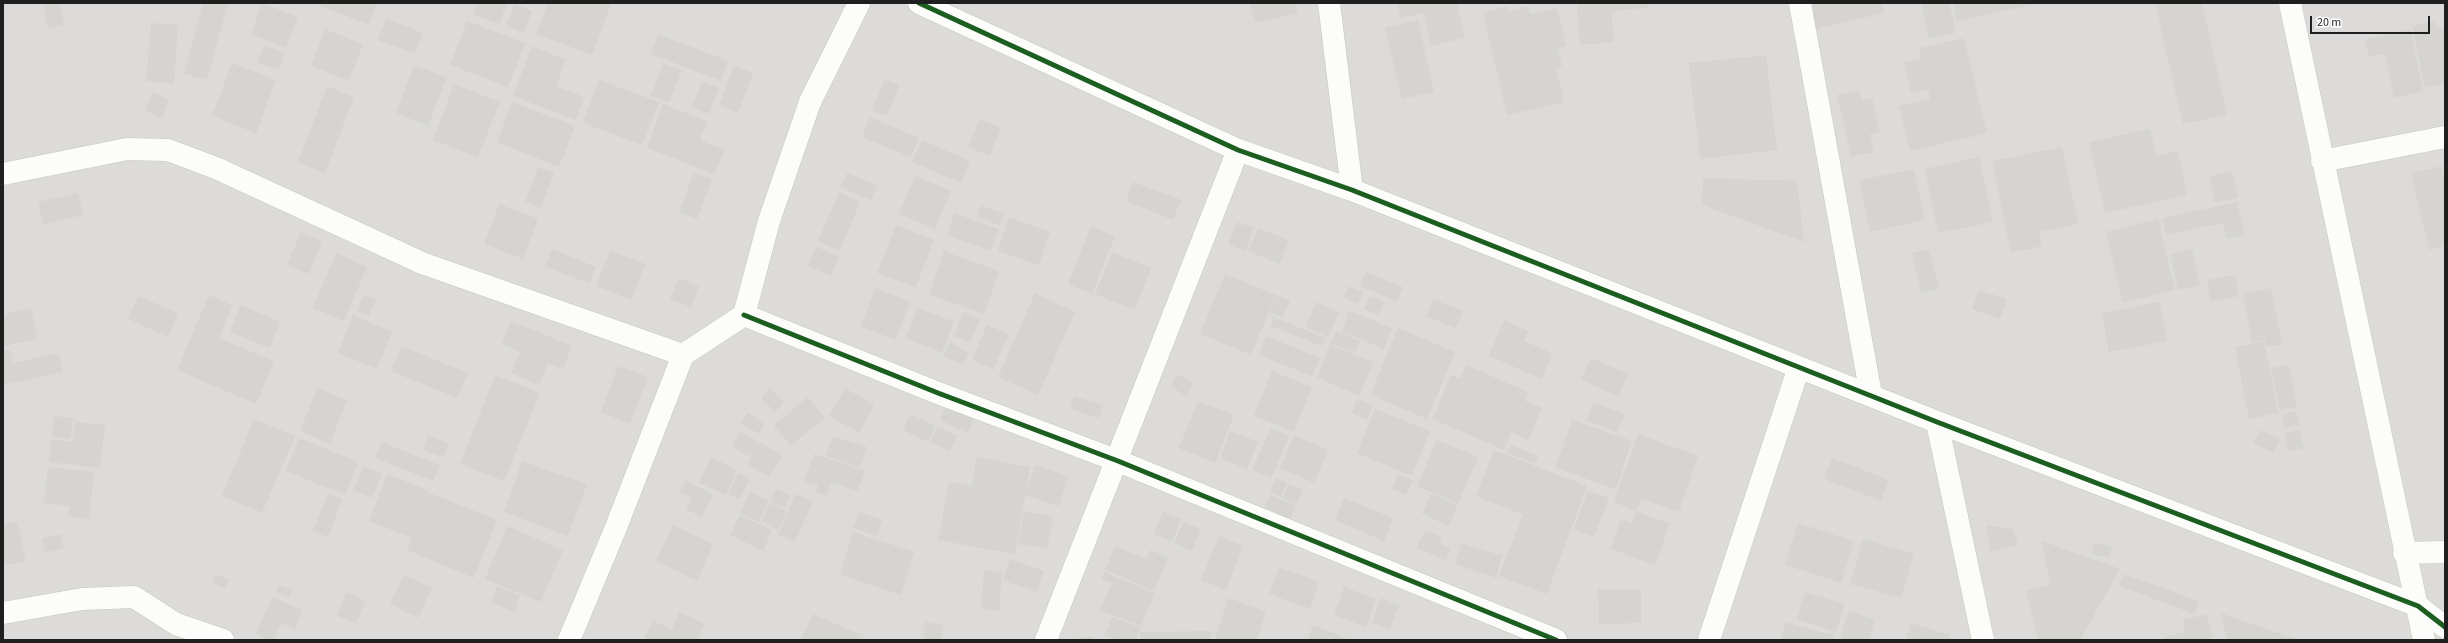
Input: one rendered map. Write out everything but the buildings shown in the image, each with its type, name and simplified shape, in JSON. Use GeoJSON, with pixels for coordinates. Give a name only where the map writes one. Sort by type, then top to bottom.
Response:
{"type":"FeatureCollection","features":[{"type":"Feature","properties":{"kind":"street"},"geometry":{"type":"LineString","coordinates":[[569,640],[615,530],[683,355],[744,315],[769,221],[810,102],[859,3]]}},
{"type":"Feature","properties":{"kind":"street"},"geometry":{"type":"LineString","coordinates":[[1328,3],[1352,190]]}},
{"type":"Feature","properties":{"kind":"street"},"geometry":{"type":"LineString","coordinates":[[1800,3],[1871,395]]}},
{"type":"Feature","properties":{"kind":"street"},"geometry":{"type":"LineString","coordinates":[[2290,3],[2404,554],[2418,606],[2424,640]]}},
{"type":"Feature","properties":{"kind":"street"},"geometry":{"type":"LineString","coordinates":[[923,4],[1238,150],[1352,190],[1938,422],[2418,606],[2445,626]]}},
{"type":"Feature","properties":{"kind":"street"},"geometry":{"type":"LineString","coordinates":[[2322,161],[2445,137]]}},
{"type":"Feature","properties":{"kind":"street"},"geometry":{"type":"LineString","coordinates":[[3,174],[127,149],[168,150],[216,168],[422,263],[683,355]]}},
{"type":"Feature","properties":{"kind":"street"},"geometry":{"type":"LineString","coordinates":[[1046,640],[1118,461],[1238,150]]}},
{"type":"Feature","properties":{"kind":"street"},"geometry":{"type":"LineString","coordinates":[[744,315],[938,393],[1118,461],[1556,640]]}},
{"type":"Feature","properties":{"kind":"street"},"geometry":{"type":"LineString","coordinates":[[1709,640],[1799,367]]}},
{"type":"Feature","properties":{"kind":"street"},"geometry":{"type":"LineString","coordinates":[[1938,422],[1983,640]]}},
{"type":"Feature","properties":{"kind":"street"},"geometry":{"type":"LineString","coordinates":[[2404,554],[2445,552]]}},
{"type":"Feature","properties":{"kind":"street"},"geometry":{"type":"LineString","coordinates":[[3,613],[82,599],[134,598],[176,624],[223,640]]}},
{"type":"Feature","properties":{"kind":"shaded area"},"geometry":{"type":"Polygon","coordinates":[[[3,3],[2445,3],[2445,640],[3,640],[3,3]]]}},
{"type":"Feature","properties":{"kind":"cycle path"},"geometry":{"type":"LineString","coordinates":[[919,3],[1238,150],[1352,190],[1937,422],[2418,606],[2445,627]]}},
{"type":"Feature","properties":{"kind":"cycle path"},"geometry":{"type":"LineString","coordinates":[[744,315],[938,393],[1118,461],[1556,640]]}}]}
